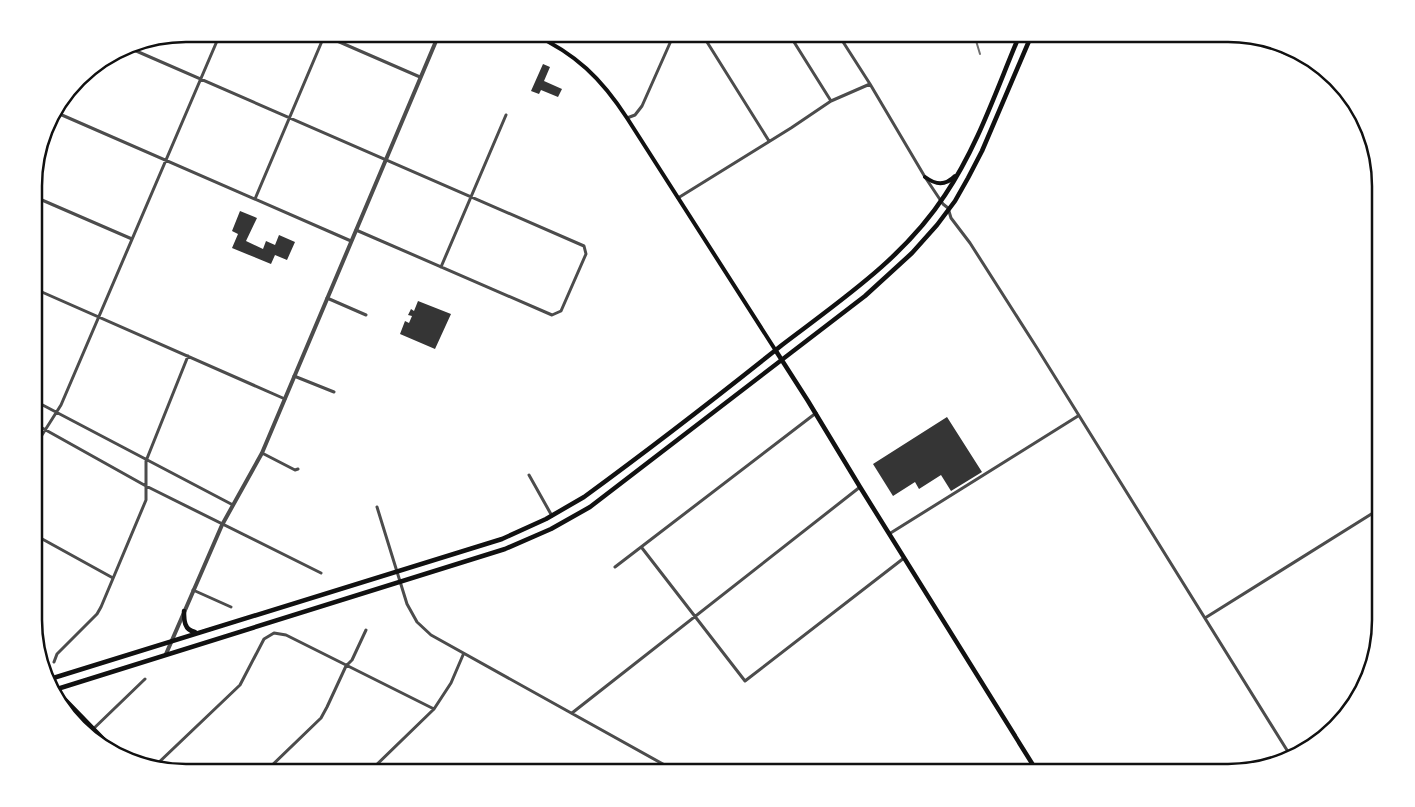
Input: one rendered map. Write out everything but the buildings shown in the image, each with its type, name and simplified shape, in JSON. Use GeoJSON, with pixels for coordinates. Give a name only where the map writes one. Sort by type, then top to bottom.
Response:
{"type":"FeatureCollection","features":[{"type":"Feature","properties":{"kind":"main road"},"geometry":{"type":"LineString","coordinates":[[550,42],[580,61],[605,86],[627,118],[816,413],[1032,764]]}},
{"type":"Feature","properties":{"kind":"main road"},"geometry":{"type":"LineString","coordinates":[[54,678],[502,539],[552,516],[584,497],[858,288],[904,245],[942,203],[972,146],[1017,42]]}},
{"type":"Feature","properties":{"kind":"main road"},"geometry":{"type":"LineString","coordinates":[[59,687],[505,549],[551,529],[590,507],[865,296],[912,253],[937,225],[955,200],[982,151],[1029,42]]}},
{"type":"Feature","properties":{"kind":"main road"},"geometry":{"type":"LineString","coordinates":[[925,177],[932,182],[940,184],[947,183],[958,173]]}},
{"type":"Feature","properties":{"kind":"main road"},"geometry":{"type":"LineString","coordinates":[[184,611],[184,622],[187,628],[192,632],[199,632]]}},
{"type":"Feature","properties":{"kind":"main road"},"geometry":{"type":"LineString","coordinates":[[70,705],[101,736]]}},
{"type":"Feature","properties":{"kind":"street"},"geometry":{"type":"LineString","coordinates":[[42,436],[61,406],[217,42]]}},
{"type":"Feature","properties":{"kind":"street"},"geometry":{"type":"LineString","coordinates":[[256,199],[321,42]]}},
{"type":"Feature","properties":{"kind":"street"},"geometry":{"type":"LineString","coordinates":[[342,42],[420,77]]}},
{"type":"Feature","properties":{"kind":"street"},"geometry":{"type":"LineString","coordinates":[[166,654],[222,525],[262,453],[435,42]]}},
{"type":"Feature","properties":{"kind":"street"},"geometry":{"type":"LineString","coordinates":[[627,118],[635,115],[642,106],[670,42]]}},
{"type":"Feature","properties":{"kind":"street"},"geometry":{"type":"LineString","coordinates":[[707,42],[769,141]]}},
{"type":"Feature","properties":{"kind":"street"},"geometry":{"type":"LineString","coordinates":[[794,42],[831,101]]}},
{"type":"Feature","properties":{"kind":"street"},"geometry":{"type":"LineString","coordinates":[[843,42],[925,177],[942,203],[948,208],[951,218],[970,243],[1287,752]]}},
{"type":"Feature","properties":{"kind":"street"},"geometry":{"type":"LineString","coordinates":[[137,51],[584,246],[586,254],[561,312],[556,315],[549,314],[356,230]]}},
{"type":"Feature","properties":{"kind":"street"},"geometry":{"type":"LineString","coordinates":[[678,198],[831,101],[870,84]]}},
{"type":"Feature","properties":{"kind":"street"},"geometry":{"type":"LineString","coordinates":[[62,115],[351,241]]}},
{"type":"Feature","properties":{"kind":"street"},"geometry":{"type":"LineString","coordinates":[[441,268],[506,115]]}},
{"type":"Feature","properties":{"kind":"street"},"geometry":{"type":"LineString","coordinates":[[42,200],[132,239]]}},
{"type":"Feature","properties":{"kind":"street"},"geometry":{"type":"LineString","coordinates":[[42,292],[285,399]]}},
{"type":"Feature","properties":{"kind":"street"},"geometry":{"type":"LineString","coordinates":[[327,298],[366,315]]}},
{"type":"Feature","properties":{"kind":"street"},"geometry":{"type":"LineString","coordinates":[[54,662],[57,654],[102,607],[146,500],[146,461],[188,356]]}},
{"type":"Feature","properties":{"kind":"street"},"geometry":{"type":"LineString","coordinates":[[294,376],[334,392]]}},
{"type":"Feature","properties":{"kind":"street"},"geometry":{"type":"LineString","coordinates":[[42,405],[233,505]]}},
{"type":"Feature","properties":{"kind":"street"},"geometry":{"type":"LineString","coordinates":[[615,567],[816,413]]}},
{"type":"Feature","properties":{"kind":"street"},"geometry":{"type":"LineString","coordinates":[[889,534],[1078,416]]}},
{"type":"Feature","properties":{"kind":"street"},"geometry":{"type":"LineString","coordinates":[[42,428],[146,486],[321,573]]}},
{"type":"Feature","properties":{"kind":"street"},"geometry":{"type":"LineString","coordinates":[[262,453],[295,470],[298,469]]}},
{"type":"Feature","properties":{"kind":"street"},"geometry":{"type":"LineString","coordinates":[[529,475],[552,516]]}},
{"type":"Feature","properties":{"kind":"street"},"geometry":{"type":"LineString","coordinates":[[572,713],[860,487]]}},
{"type":"Feature","properties":{"kind":"street"},"geometry":{"type":"LineString","coordinates":[[377,507],[410,609],[424,629],[439,641],[463,655],[662,764]]}},
{"type":"Feature","properties":{"kind":"street"},"geometry":{"type":"LineString","coordinates":[[1205,618],[1372,514]]}},
{"type":"Feature","properties":{"kind":"street"},"geometry":{"type":"LineString","coordinates":[[42,538],[113,578]]}},
{"type":"Feature","properties":{"kind":"street"},"geometry":{"type":"LineString","coordinates":[[642,548],[745,681],[904,558]]}},
{"type":"Feature","properties":{"kind":"street"},"geometry":{"type":"LineString","coordinates":[[193,590],[231,607]]}},
{"type":"Feature","properties":{"kind":"street"},"geometry":{"type":"LineString","coordinates":[[273,764],[321,718],[366,630]]}},
{"type":"Feature","properties":{"kind":"street"},"geometry":{"type":"LineString","coordinates":[[160,762],[240,685],[261,643],[269,635],[279,633],[434,710]]}},
{"type":"Feature","properties":{"kind":"street"},"geometry":{"type":"LineString","coordinates":[[377,764],[434,710],[451,683],[463,655]]}},
{"type":"Feature","properties":{"kind":"street"},"geometry":{"type":"LineString","coordinates":[[93,728],[145,678]]}},
{"type":"Feature","properties":{"kind":"railway"},"geometry":{"type":"LineString","coordinates":[[976,42],[980,54]]}}]}
